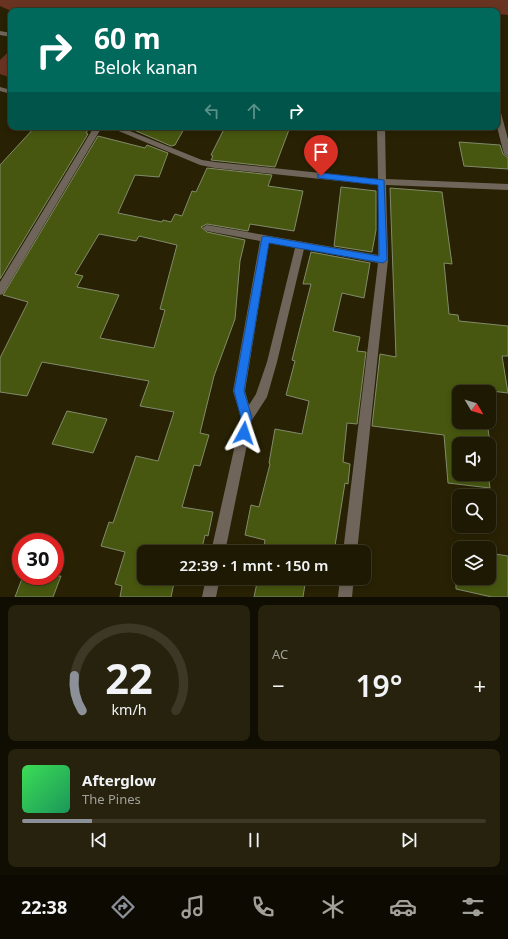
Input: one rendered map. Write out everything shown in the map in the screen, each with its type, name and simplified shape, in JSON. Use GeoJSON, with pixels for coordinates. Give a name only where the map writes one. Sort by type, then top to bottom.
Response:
{"type":"FeatureCollection","features":[{"type":"Feature","properties":{"kind":"street"},"geometry":{"type":"LineString","coordinates":[[500,124],[508,154]]}},
{"type":"Feature","properties":{"kind":"street"},"geometry":{"type":"LineString","coordinates":[[0,291],[96,130]]}},
{"type":"Feature","properties":{"kind":"street"},"geometry":{"type":"LineString","coordinates":[[120,130],[200,162],[215,165],[381,182],[508,188]]}},
{"type":"Feature","properties":{"kind":"street"},"geometry":{"type":"LineString","coordinates":[[351,545],[383,260],[381,130]]}},
{"type":"Feature","properties":{"kind":"street"},"geometry":{"type":"LineString","coordinates":[[206,228],[383,260]]}},
{"type":"Feature","properties":{"kind":"street"},"geometry":{"type":"LineString","coordinates":[[247,418],[239,391],[265,239]]}},
{"type":"Feature","properties":{"kind":"street"},"geometry":{"type":"LineString","coordinates":[[220,545],[247,418],[261,397],[272,362],[300,245]]}},
{"type":"Feature","properties":{"kind":"street"},"geometry":{"type":"LineString","coordinates":[[209,597],[212,585]]}},
{"type":"Feature","properties":{"kind":"street"},"geometry":{"type":"LineString","coordinates":[[345,597],[346,585]]}},
{"type":"Feature","properties":{"kind":"shaded area"},"geometry":{"type":"Polygon","coordinates":[[[0,0],[508,0],[508,15],[500,14],[500,8],[8,8],[8,10],[0,6],[0,0]]]}},
{"type":"Feature","properties":{"kind":"shaded area"},"geometry":{"type":"Polygon","coordinates":[[[8,52],[8,77],[0,74],[0,60],[8,52]]]}},
{"type":"Feature","properties":{"kind":"building"},"geometry":{"type":"Polygon","coordinates":[[[32,130],[88,130],[86,133],[88,134],[0,279],[0,165],[32,130]]]}},
{"type":"Feature","properties":{"kind":"building"},"geometry":{"type":"Polygon","coordinates":[[[134,130],[183,130],[175,145],[171,146],[134,130]]]}},
{"type":"Feature","properties":{"kind":"building"},"geometry":{"type":"Polygon","coordinates":[[[224,130],[289,130],[275,167],[211,160],[213,156],[211,155],[224,130]]]}},
{"type":"Feature","properties":{"kind":"building"},"geometry":{"type":"Polygon","coordinates":[[[98,136],[145,148],[147,145],[168,153],[159,177],[135,175],[118,213],[162,222],[163,220],[171,222],[175,214],[182,216],[192,191],[196,192],[207,168],[272,175],[268,186],[303,191],[294,231],[250,224],[248,231],[207,224],[201,227],[207,232],[245,240],[240,261],[235,319],[214,376],[200,433],[209,435],[200,466],[194,465],[182,507],[213,512],[208,536],[205,535],[203,545],[137,545],[137,585],[174,585],[171,597],[120,597],[122,586],[115,584],[125,552],[101,546],[109,522],[113,523],[136,456],[158,461],[174,412],[140,406],[149,381],[42,362],[27,396],[0,392],[0,358],[28,302],[3,295],[98,136]],[[99,234],[75,274],[83,276],[77,287],[119,295],[100,338],[154,348],[165,310],[160,309],[177,245],[139,236],[136,241],[99,234]]]}},
{"type":"Feature","properties":{"kind":"building"},"geometry":{"type":"Polygon","coordinates":[[[459,142],[500,145],[503,154],[508,158],[508,169],[464,166],[459,142]]]}},
{"type":"Feature","properties":{"kind":"building"},"geometry":{"type":"Polygon","coordinates":[[[341,187],[376,191],[376,230],[372,252],[334,246],[341,187]]]}},
{"type":"Feature","properties":{"kind":"building"},"geometry":{"type":"Polygon","coordinates":[[[390,188],[442,192],[452,264],[444,263],[449,314],[458,315],[459,321],[508,326],[508,356],[502,356],[508,393],[496,392],[496,385],[452,385],[452,429],[488,429],[489,437],[452,437],[452,481],[489,481],[490,488],[448,483],[444,435],[372,426],[380,354],[396,357],[390,188]]]}},
{"type":"Feature","properties":{"kind":"building"},"geometry":{"type":"Polygon","coordinates":[[[311,252],[370,263],[364,298],[342,293],[333,331],[360,337],[357,351],[366,352],[357,424],[347,423],[343,462],[350,464],[348,484],[345,483],[335,545],[264,545],[265,540],[245,535],[251,505],[259,507],[270,464],[275,429],[302,434],[309,401],[286,395],[295,361],[292,360],[311,284],[303,284],[311,252]]]}},
{"type":"Feature","properties":{"kind":"building"},"geometry":{"type":"Polygon","coordinates":[[[67,411],[107,419],[93,453],[52,444],[67,411]]]}},
{"type":"Feature","properties":{"kind":"building"},"geometry":{"type":"Polygon","coordinates":[[[496,554],[508,556],[508,597],[492,597],[456,589],[456,585],[496,585],[496,554]]]}},
{"type":"Feature","properties":{"kind":"building"},"geometry":{"type":"Polygon","coordinates":[[[20,585],[58,585],[53,597],[15,597],[20,585]]]}},
{"type":"Feature","properties":{"kind":"building"},"geometry":{"type":"Polygon","coordinates":[[[257,585],[305,585],[303,597],[254,597],[257,585]]]}},
{"type":"Feature","properties":{"kind":"route"},"geometry":{"type":"LineString","coordinates":[[244,433],[247,418],[239,391],[265,239],[383,260],[381,182],[321,176]]}}]}
